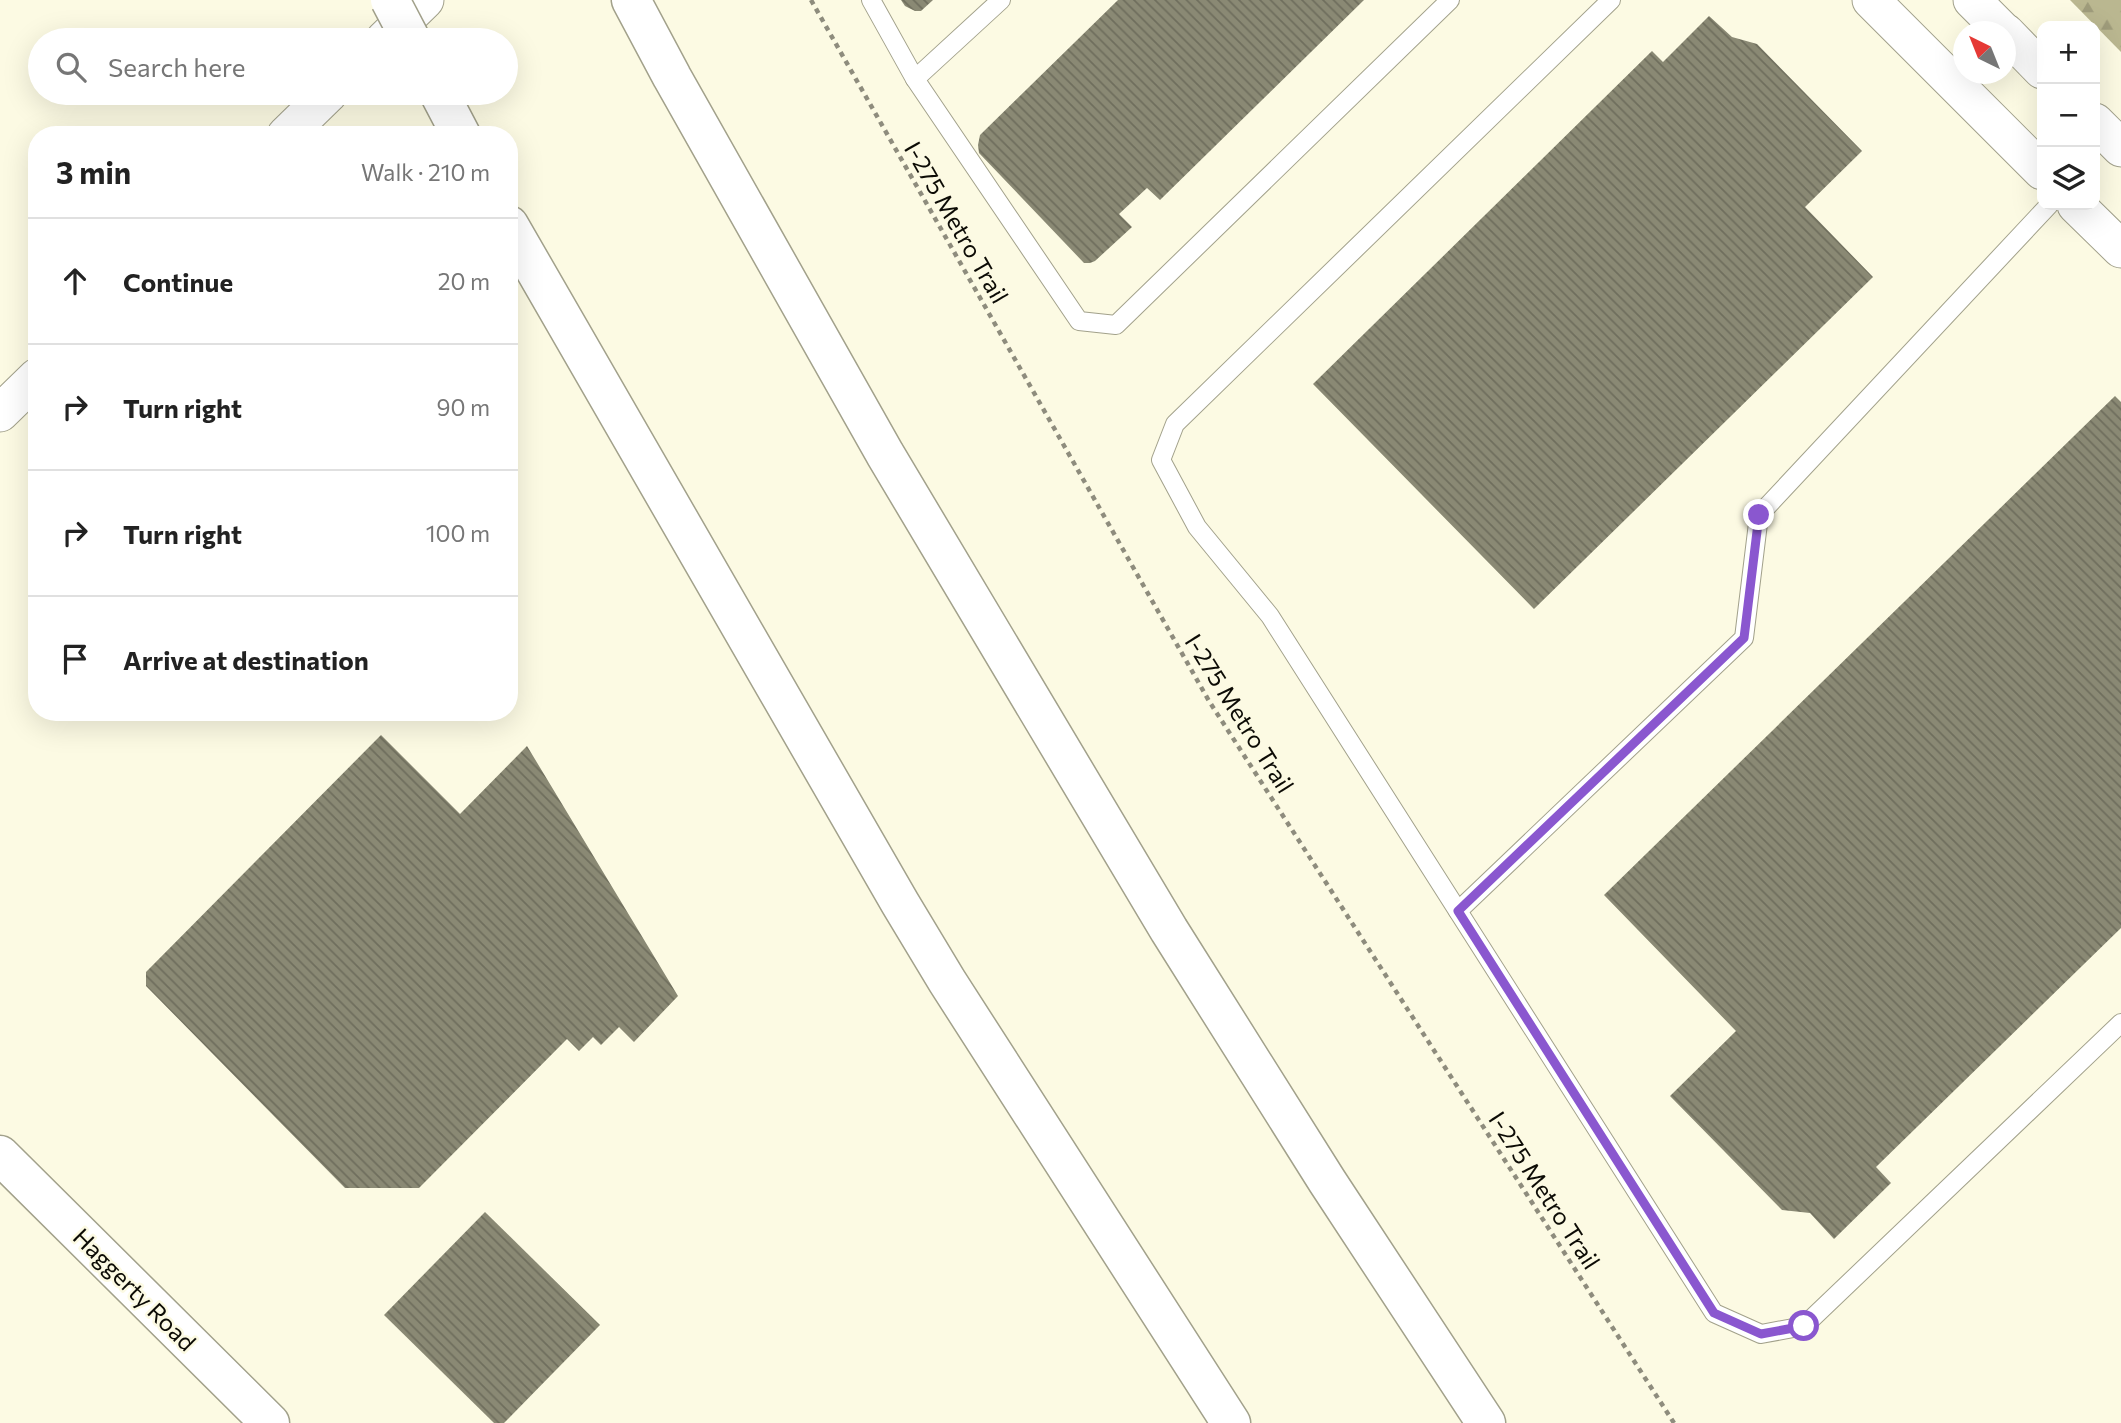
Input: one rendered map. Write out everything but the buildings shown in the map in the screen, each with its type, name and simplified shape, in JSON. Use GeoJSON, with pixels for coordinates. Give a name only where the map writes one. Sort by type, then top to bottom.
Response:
{"type":"FeatureCollection","features":[{"type":"Feature","properties":{"kind":"main road"},"geometry":{"type":"LineString","coordinates":[[390,0],[405,28]]}},
{"type":"Feature","properties":{"kind":"main road"},"geometry":{"type":"LineString","coordinates":[[631,0],[885,454],[1162,918],[1327,1181],[1486,1423]]}},
{"type":"Feature","properties":{"kind":"main road"},"geometry":{"type":"LineString","coordinates":[[445,105],[456,126]]}},
{"type":"Feature","properties":{"kind":"main road"},"geometry":{"type":"LineString","coordinates":[[518,241],[906,914],[1231,1423]]}},
{"type":"Feature","properties":{"kind":"main road","name":"Haggerty Road"},"geometry":{"type":"LineString","coordinates":[[0,1155],[270,1423]]}},
{"type":"Feature","properties":{"kind":"street"},"geometry":{"type":"LineString","coordinates":[[396,28],[425,0]]}},
{"type":"Feature","properties":{"kind":"street"},"geometry":{"type":"LineString","coordinates":[[1871,0],[2037,166]]}},
{"type":"Feature","properties":{"kind":"street"},"geometry":{"type":"LineString","coordinates":[[1972,0],[1994,21]]}},
{"type":"Feature","properties":{"kind":"street"},"geometry":{"type":"LineString","coordinates":[[2016,43],[2037,64]]}},
{"type":"Feature","properties":{"kind":"street"},"geometry":{"type":"LineString","coordinates":[[295,126],[317,105]]}},
{"type":"Feature","properties":{"kind":"street"},"geometry":{"type":"LineString","coordinates":[[2081,210],[2121,249]]}},
{"type":"Feature","properties":{"kind":"street"},"geometry":{"type":"LineString","coordinates":[[0,413],[28,386]]}},
{"type":"Feature","properties":{"kind":"lane"},"geometry":{"type":"LineString","coordinates":[[871,0],[915,79],[1079,320],[1116,325],[1450,0]]}},
{"type":"Feature","properties":{"kind":"lane"},"geometry":{"type":"LineString","coordinates":[[915,79],[1001,0]]}},
{"type":"Feature","properties":{"kind":"lane"},"geometry":{"type":"LineString","coordinates":[[1611,0],[1175,424],[1161,460],[1197,527],[1270,616],[1714,1313],[1761,1334],[1804,1326],[2121,1023]]}},
{"type":"Feature","properties":{"kind":"lane"},"geometry":{"type":"LineString","coordinates":[[1458,911],[1744,638],[1759,515],[2044,210]]}},
{"type":"Feature","properties":{"kind":"path","name":"I-275 Metro Trail"},"geometry":{"type":"LineString","coordinates":[[811,0],[1209,701],[1674,1423]]}},
{"type":"Feature","properties":{"kind":"green space"},"geometry":{"type":"Polygon","coordinates":[[[2070,0],[2121,0],[2121,52],[2100,31],[2100,21],[2091,21],[2070,0]]]}},
{"type":"Feature","properties":{"kind":"route"},"geometry":{"type":"LineString","coordinates":[[1759,515],[1744,638],[1458,911],[1714,1313],[1761,1334],[1804,1326]]}}]}
